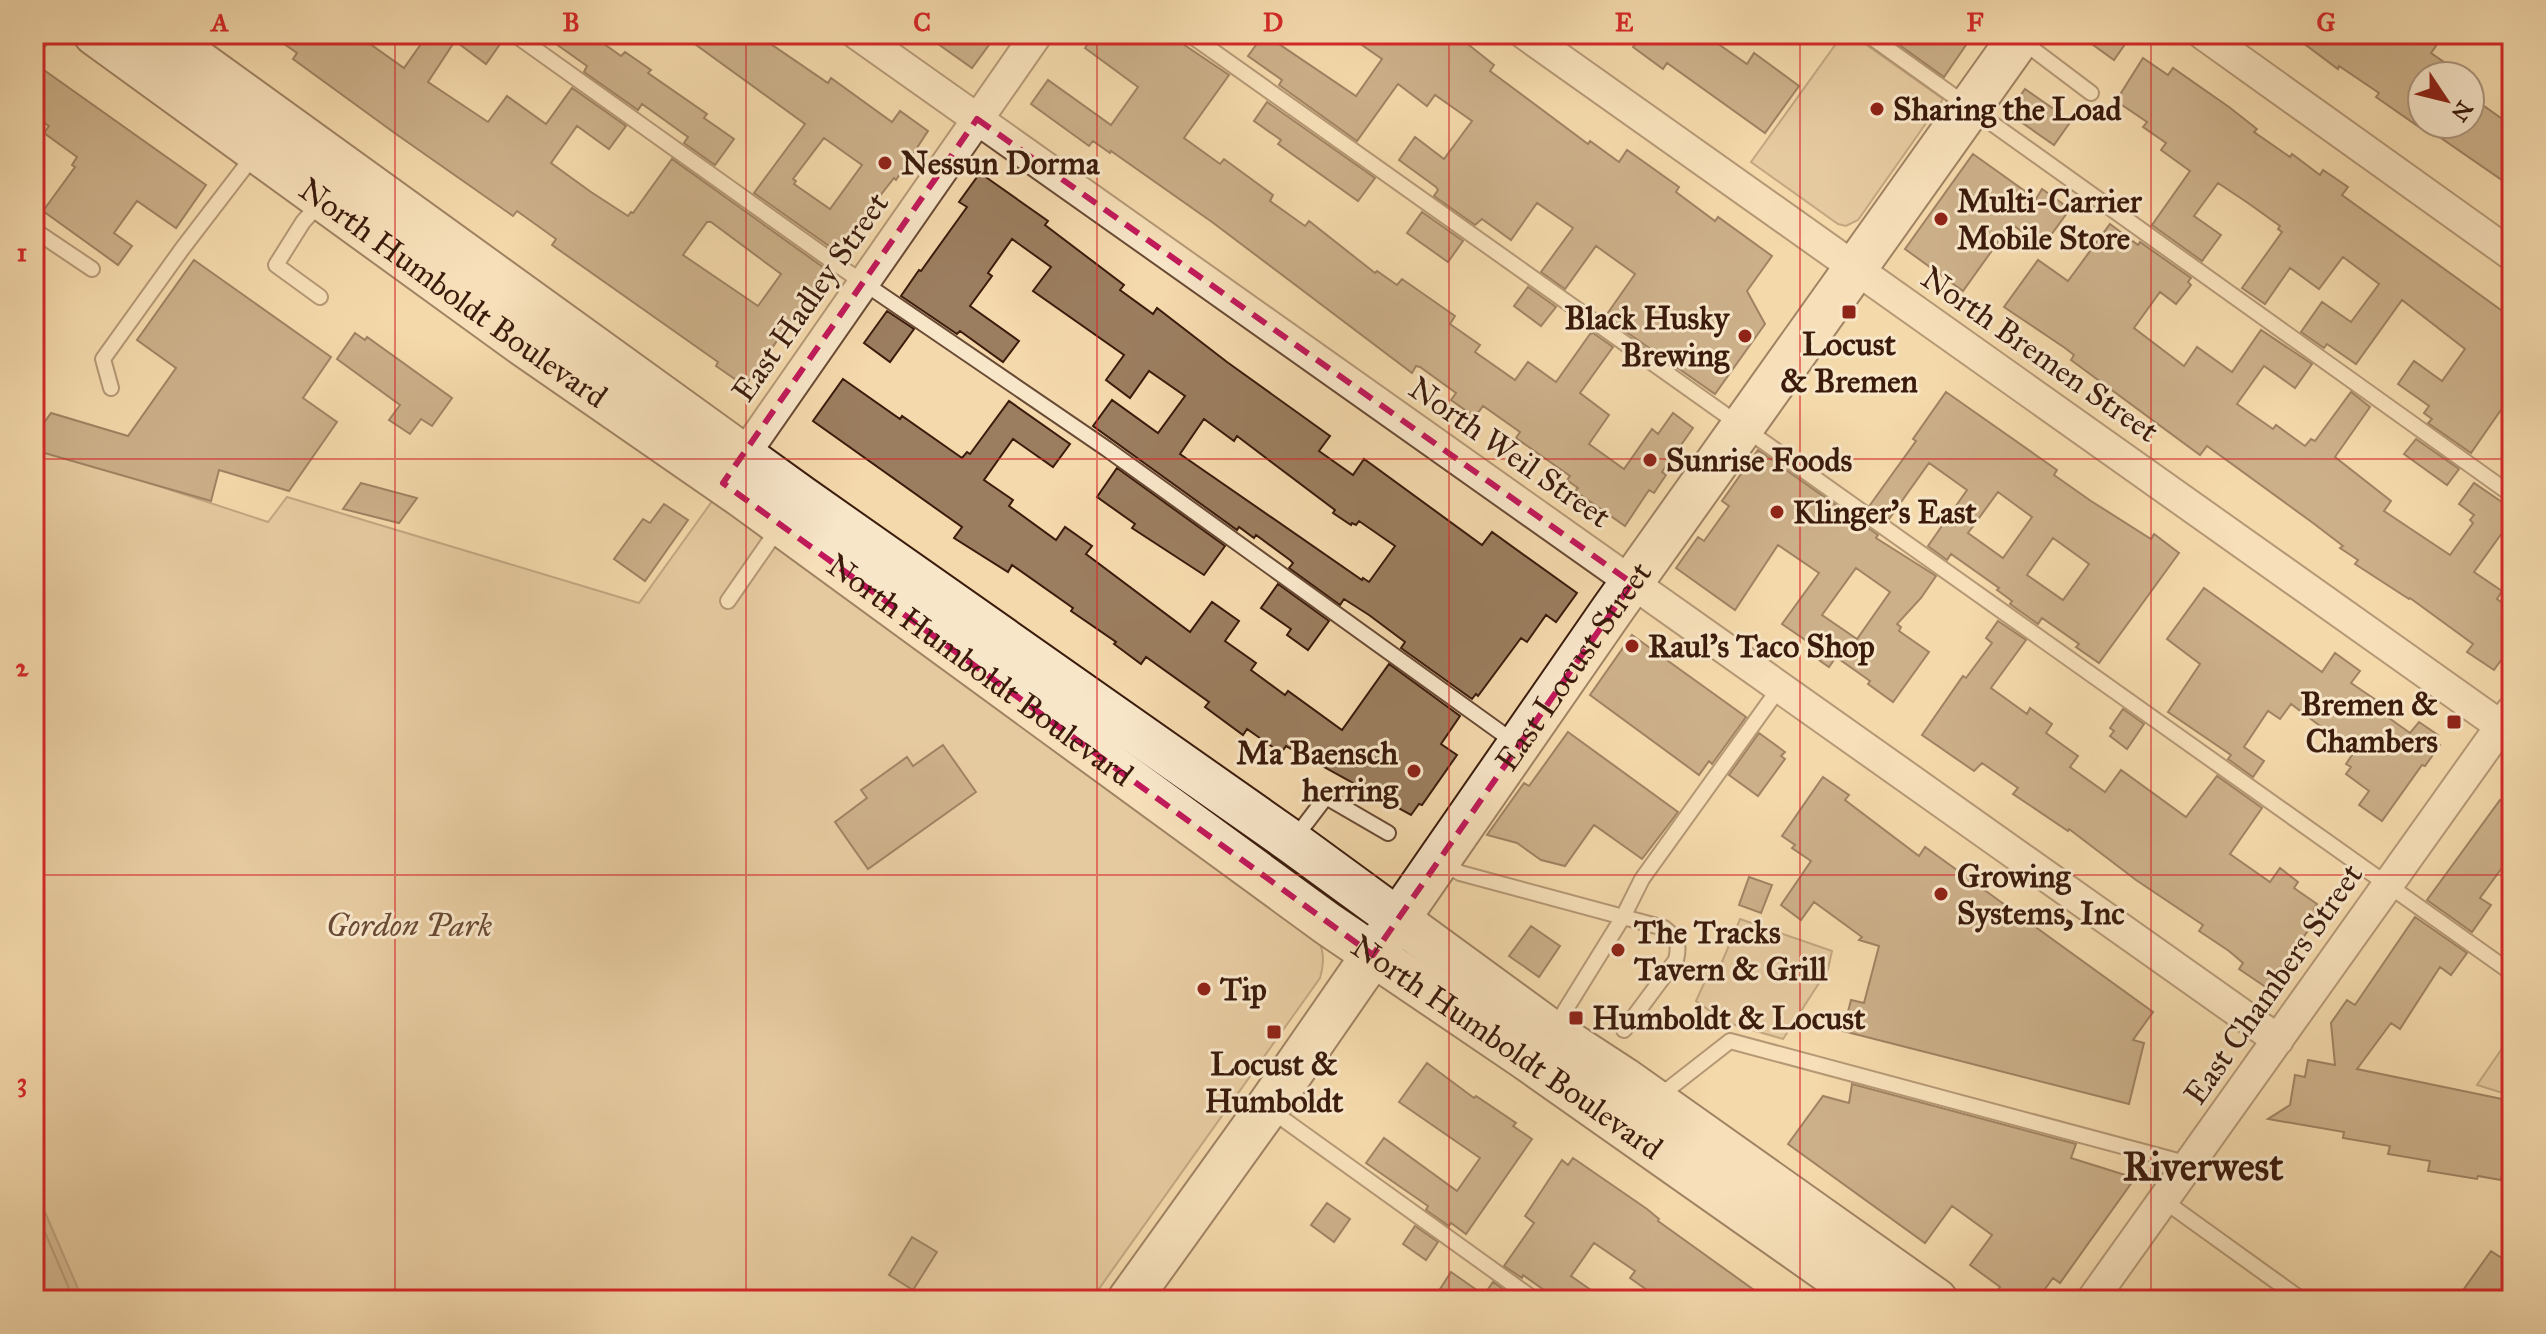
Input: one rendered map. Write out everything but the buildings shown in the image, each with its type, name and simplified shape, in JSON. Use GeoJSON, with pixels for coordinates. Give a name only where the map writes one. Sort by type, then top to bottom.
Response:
{"type":"FeatureCollection","features":[{"type":"Feature","properties":{"kind":"main road","name":"North Humboldt Boulevard"},"geometry":{"type":"LineString","coordinates":[[95,34],[268,136],[335,184],[521,343],[734,469],[1373,955],[1524,1057],[1869,1300]]}},
{"type":"Feature","properties":{"kind":"main road"},"geometry":{"type":"LineString","coordinates":[[160,34],[268,136]]}},
{"type":"Feature","properties":{"kind":"main road","name":"East Locust Street"},"geometry":{"type":"LineString","coordinates":[[1129,1300],[2020,36]]}},
{"type":"Feature","properties":{"kind":"main road","name":"North Humboldt Boulevard"},"geometry":{"type":"LineString","coordinates":[[791,511],[1292,842],[1552,1032],[1654,1100],[1936,1300]]}},
{"type":"Feature","properties":{"kind":"street","name":"North Weil Street"},"geometry":{"type":"LineString","coordinates":[[857,34],[2278,1040]]}},
{"type":"Feature","properties":{"kind":"street","name":"East Hadley Street"},"geometry":{"type":"LineString","coordinates":[[734,469],[1037,34]]}},
{"type":"Feature","properties":{"kind":"street","name":"North Bremen Street"},"geometry":{"type":"LineString","coordinates":[[1525,34],[2508,723]]}},
{"type":"Feature","properties":{"kind":"street"},"geometry":{"type":"LineString","coordinates":[[2203,34],[2512,255]]}},
{"type":"Feature","properties":{"kind":"street","name":"East Chambers Street"},"geometry":{"type":"LineString","coordinates":[[2092,1300],[2388,884],[2508,723]]}},
{"type":"Feature","properties":{"kind":"lane"},"geometry":{"type":"LineString","coordinates":[[514,34],[864,283],[1107,449],[1518,745]]}},
{"type":"Feature","properties":{"kind":"lane"},"geometry":{"type":"LineString","coordinates":[[1189,34],[2512,973]]}},
{"type":"Feature","properties":{"kind":"lane"},"geometry":{"type":"LineString","coordinates":[[1867,34],[2512,495]]}},
{"type":"Feature","properties":{"kind":"lane"},"geometry":{"type":"LineString","coordinates":[[2020,36],[2091,93]]}},
{"type":"Feature","properties":{"kind":"lane"},"geometry":{"type":"LineString","coordinates":[[111,388],[103,359],[268,136]]}},
{"type":"Feature","properties":{"kind":"lane"},"geometry":{"type":"LineString","coordinates":[[320,297],[276,265],[303,222],[335,184]]}},
{"type":"Feature","properties":{"kind":"lane"},"geometry":{"type":"LineString","coordinates":[[34,230],[92,269]]}},
{"type":"Feature","properties":{"kind":"lane"},"geometry":{"type":"LineString","coordinates":[[728,601],[791,511]]}},
{"type":"Feature","properties":{"kind":"lane"},"geometry":{"type":"LineString","coordinates":[[1552,1032],[1623,917],[1642,879],[1780,687]]}},
{"type":"Feature","properties":{"kind":"lane"},"geometry":{"type":"LineString","coordinates":[[1292,842],[1326,797],[1388,833]]}},
{"type":"Feature","properties":{"kind":"lane"},"geometry":{"type":"LineString","coordinates":[[1439,859],[1460,873],[1664,928],[1675,936],[1679,949],[1676,960],[1624,1030]]}},
{"type":"Feature","properties":{"kind":"lane"},"geometry":{"type":"LineString","coordinates":[[1654,1100],[1730,1041],[2189,1164]]}},
{"type":"Feature","properties":{"kind":"lane"},"geometry":{"type":"LineString","coordinates":[[1267,1108],[1535,1300]]}},
{"type":"Feature","properties":{"kind":"lane"},"geometry":{"type":"LineString","coordinates":[[2163,1200],[2302,1300]]}},
{"type":"Feature","properties":{"kind":"highlighted area"},"geometry":{"type":"Polygon","coordinates":[[[977,119],[1632,583],[1373,955],[723,483],[977,119]]]}},
{"type":"Feature","properties":{"kind":"green space"},"geometry":{"type":"Polygon","coordinates":[[[1843,34],[1851,34],[1943,99],[1858,220],[1846,226],[1838,224],[1751,162],[1843,34]]]}},
{"type":"Feature","properties":{"kind":"green space","name":"Gordon Park"},"geometry":{"type":"Polygon","coordinates":[[[34,445],[268,522],[287,497],[639,603],[718,493],[1315,933],[1323,955],[1320,978],[1091,1300],[82,1300],[34,1189],[34,445]]]}},
{"type":"Feature","properties":{"kind":"green space"},"geometry":{"type":"Polygon","coordinates":[[[1740,919],[1832,951],[1828,969],[1783,1039],[1725,1022],[1696,1001],[1710,970],[1722,962],[1740,919]]]}},
{"type":"Feature","properties":{"kind":"green space"},"geometry":{"type":"Polygon","coordinates":[[[2512,1034],[2512,1096],[2477,1085],[2512,1034]]]}},
{"type":"Feature","properties":{"kind":"water"},"geometry":{"type":"Polygon","coordinates":[[[34,1187],[83,1300],[34,1300],[34,1187]]]}},
{"type":"Feature","properties":{"kind":"place","name":"Sharing the Load"},"geometry":{"type":"Point","coordinates":[1877,109]}},
{"type":"Feature","properties":{"kind":"place","name":"Nessun Dorma"},"geometry":{"type":"Point","coordinates":[885,163]}},
{"type":"Feature","properties":{"kind":"place","name":"Multi-Carrier Mobile Store"},"geometry":{"type":"Point","coordinates":[1941,219]}},
{"type":"Feature","properties":{"kind":"place","name":"Locust & Bremen"},"geometry":{"type":"Point","coordinates":[1849,312]}},
{"type":"Feature","properties":{"kind":"place","name":"Black Husky Brewing"},"geometry":{"type":"Point","coordinates":[1745,336]}},
{"type":"Feature","properties":{"kind":"place","name":"Sunrise Foods"},"geometry":{"type":"Point","coordinates":[1650,460]}},
{"type":"Feature","properties":{"kind":"place","name":"Klinger's East"},"geometry":{"type":"Point","coordinates":[1777,512]}},
{"type":"Feature","properties":{"kind":"place","name":"Raul's Taco Shop"},"geometry":{"type":"Point","coordinates":[1632,646]}},
{"type":"Feature","properties":{"kind":"place","name":"Bremen & Chambers"},"geometry":{"type":"Point","coordinates":[2454,722]}},
{"type":"Feature","properties":{"kind":"place","name":"Ma Baensch herring"},"geometry":{"type":"Point","coordinates":[1414,771]}},
{"type":"Feature","properties":{"kind":"place","name":"Growing Systems, Inc"},"geometry":{"type":"Point","coordinates":[1941,894]}},
{"type":"Feature","properties":{"kind":"place","name":"The Tracks Tavern & Grill"},"geometry":{"type":"Point","coordinates":[1618,950]}},
{"type":"Feature","properties":{"kind":"place","name":"Tip"},"geometry":{"type":"Point","coordinates":[1204,989]}},
{"type":"Feature","properties":{"kind":"place","name":"Humboldt & Locust"},"geometry":{"type":"Point","coordinates":[1576,1018]}},
{"type":"Feature","properties":{"kind":"place","name":"Locust & Humboldt"},"geometry":{"type":"Point","coordinates":[1274,1032]}},
{"type":"Feature","properties":{"kind":"district","name":"Riverwest"},"geometry":{"type":"Point","coordinates":[2203,1166]}}]}
